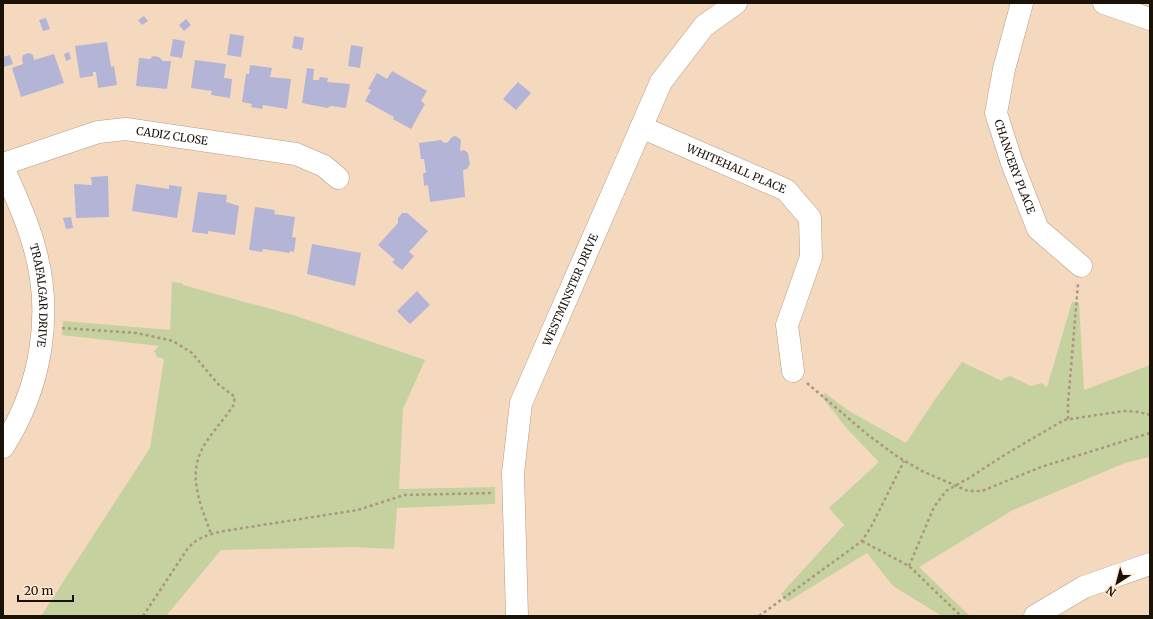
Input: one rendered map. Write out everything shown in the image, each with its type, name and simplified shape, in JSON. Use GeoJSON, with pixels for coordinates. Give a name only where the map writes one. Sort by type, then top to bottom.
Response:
{"type":"FeatureCollection","features":[{"type":"Feature","properties":{"kind":"street","name":"WESTMINSTER DRIVE"},"geometry":{"type":"LineString","coordinates":[[517,616],[513,473],[521,403],[661,82],[704,26],[736,3]]}},
{"type":"Feature","properties":{"kind":"street","name":"CHANCERY PLACE"},"geometry":{"type":"LineString","coordinates":[[1022,3],[1004,69],[996,113],[1012,163],[1038,229],[1080,266]]}},
{"type":"Feature","properties":{"kind":"street"},"geometry":{"type":"LineString","coordinates":[[1104,3],[1150,19]]}},
{"type":"Feature","properties":{"kind":"street","name":"WHITEHALL PLACE"},"geometry":{"type":"LineString","coordinates":[[641,127],[786,190],[810,218],[811,257],[787,325],[793,371]]}},
{"type":"Feature","properties":{"kind":"street","name":"CADIZ CLOSE"},"geometry":{"type":"LineString","coordinates":[[3,166],[98,132],[126,129],[296,154],[324,166],[338,178]]}},
{"type":"Feature","properties":{"kind":"street","name":"TRAFALGAR DRIVE"},"geometry":{"type":"LineString","coordinates":[[3,166],[34,246],[41,278],[43,327],[39,357],[31,390],[16,424],[3,447]]}},
{"type":"Feature","properties":{"kind":"street"},"geometry":{"type":"LineString","coordinates":[[1035,616],[1084,586],[1150,564]]}},
{"type":"Feature","properties":{"kind":"path"},"geometry":{"type":"LineString","coordinates":[[1068,419],[1075,302],[1080,266]]}},
{"type":"Feature","properties":{"kind":"path"},"geometry":{"type":"LineString","coordinates":[[43,327],[117,330],[168,339],[192,353],[218,384],[235,397],[233,406],[202,451],[196,471],[196,489],[211,534]]}},
{"type":"Feature","properties":{"kind":"path"},"geometry":{"type":"LineString","coordinates":[[793,371],[878,443],[904,461],[954,486],[968,491],[982,491],[1056,462],[1150,433]]}},
{"type":"Feature","properties":{"kind":"path"},"geometry":{"type":"LineString","coordinates":[[909,566],[936,502],[946,491],[1006,454],[1068,419],[1124,411],[1139,412],[1150,415]]}},
{"type":"Feature","properties":{"kind":"path"},"geometry":{"type":"LineString","coordinates":[[759,616],[862,541],[872,525],[904,461]]}},
{"type":"Feature","properties":{"kind":"path"},"geometry":{"type":"LineString","coordinates":[[143,616],[188,548],[199,538],[211,534],[358,510],[404,495],[514,492]]}},
{"type":"Feature","properties":{"kind":"path"},"geometry":{"type":"LineString","coordinates":[[862,541],[909,566],[961,616]]}},
{"type":"Feature","properties":{"kind":"green space"},"geometry":{"type":"Polygon","coordinates":[[[172,282],[182,283],[183,285],[293,315],[425,360],[403,409],[399,489],[495,487],[495,504],[397,508],[394,549],[353,547],[221,550],[166,616],[41,616],[150,448],[164,359],[157,357],[154,351],[159,346],[62,335],[63,321],[170,330],[172,282]]]}},
{"type":"Feature","properties":{"kind":"green space"},"geometry":{"type":"Polygon","coordinates":[[[1072,302],[1079,302],[1084,390],[1150,365],[1150,457],[1125,463],[1013,510],[919,567],[970,616],[942,616],[893,586],[867,553],[787,602],[781,594],[844,525],[829,508],[879,462],[848,430],[822,397],[825,393],[849,411],[906,443],[962,362],[1002,381],[1004,378],[1010,376],[1031,386],[1041,383],[1047,387],[1072,302]]]}},
{"type":"Feature","properties":{"kind":"building"},"geometry":{"type":"Polygon","coordinates":[[[144,16],[148,21],[142,25],[138,20],[144,16]]]}},
{"type":"Feature","properties":{"kind":"building"},"geometry":{"type":"Polygon","coordinates":[[[46,18],[50,29],[43,31],[39,20],[46,18]]]}},
{"type":"Feature","properties":{"kind":"building"},"geometry":{"type":"Polygon","coordinates":[[[186,19],[191,25],[184,31],[179,25],[186,19]]]}},
{"type":"Feature","properties":{"kind":"building"},"geometry":{"type":"Polygon","coordinates":[[[230,34],[244,36],[241,57],[227,55],[230,34]]]}},
{"type":"Feature","properties":{"kind":"building"},"geometry":{"type":"Polygon","coordinates":[[[294,36],[304,38],[302,50],[292,48],[294,36]]]}},
{"type":"Feature","properties":{"kind":"building"},"geometry":{"type":"Polygon","coordinates":[[[173,39],[185,41],[182,58],[170,56],[173,39]]]}},
{"type":"Feature","properties":{"kind":"building"},"geometry":{"type":"Polygon","coordinates":[[[107,42],[111,67],[114,66],[117,85],[98,88],[96,72],[93,72],[93,76],[80,78],[75,46],[107,42]]]}},
{"type":"Feature","properties":{"kind":"building"},"geometry":{"type":"Polygon","coordinates":[[[351,45],[363,47],[360,68],[348,66],[351,45]]]}},
{"type":"Feature","properties":{"kind":"building"},"geometry":{"type":"Polygon","coordinates":[[[69,52],[71,59],[66,61],[64,54],[69,52]]]}},
{"type":"Feature","properties":{"kind":"building"},"geometry":{"type":"Polygon","coordinates":[[[29,53],[33,55],[34,60],[54,54],[64,83],[21,97],[12,68],[23,64],[23,55],[29,53]]]}},
{"type":"Feature","properties":{"kind":"building"},"geometry":{"type":"Polygon","coordinates":[[[10,55],[13,64],[4,67],[3,57],[10,55]]]}},
{"type":"Feature","properties":{"kind":"building"},"geometry":{"type":"Polygon","coordinates":[[[153,56],[159,57],[163,61],[171,61],[167,89],[136,86],[139,58],[150,59],[153,56]]]}},
{"type":"Feature","properties":{"kind":"building"},"geometry":{"type":"Polygon","coordinates":[[[195,60],[226,64],[224,78],[232,79],[230,98],[211,95],[212,91],[191,88],[195,60]]]}},
{"type":"Feature","properties":{"kind":"building"},"geometry":{"type":"Polygon","coordinates":[[[250,65],[272,68],[270,77],[291,79],[287,109],[263,105],[262,109],[251,107],[252,104],[242,102],[246,74],[249,74],[250,65]]]}},
{"type":"Feature","properties":{"kind":"building"},"geometry":{"type":"Polygon","coordinates":[[[307,68],[314,69],[313,80],[319,80],[320,77],[328,78],[327,82],[350,84],[346,108],[331,106],[327,108],[302,103],[307,68]]]}},
{"type":"Feature","properties":{"kind":"building"},"geometry":{"type":"Polygon","coordinates":[[[392,71],[427,91],[421,101],[425,104],[411,129],[393,119],[394,117],[365,101],[371,90],[368,89],[377,73],[387,79],[392,71]]]}},
{"type":"Feature","properties":{"kind":"building"},"geometry":{"type":"Polygon","coordinates":[[[518,82],[531,93],[516,110],[503,99],[518,82]]]}},
{"type":"Feature","properties":{"kind":"building"},"geometry":{"type":"Polygon","coordinates":[[[456,136],[461,140],[460,151],[464,150],[468,153],[470,164],[467,169],[463,170],[465,197],[430,202],[428,185],[424,186],[423,173],[426,173],[424,159],[421,159],[419,143],[441,140],[444,143],[456,136]]]}},
{"type":"Feature","properties":{"kind":"building"},"geometry":{"type":"Polygon","coordinates":[[[108,176],[109,217],[76,218],[74,184],[92,185],[91,177],[108,176]]]}},
{"type":"Feature","properties":{"kind":"building"},"geometry":{"type":"Polygon","coordinates":[[[136,184],[169,189],[169,185],[182,187],[177,218],[132,211],[136,184]]]}},
{"type":"Feature","properties":{"kind":"building"},"geometry":{"type":"Polygon","coordinates":[[[198,192],[227,195],[226,202],[239,206],[235,235],[208,231],[208,234],[192,232],[198,192]]]}},
{"type":"Feature","properties":{"kind":"building"},"geometry":{"type":"Polygon","coordinates":[[[255,207],[275,210],[274,214],[295,217],[292,237],[296,238],[294,252],[290,251],[290,253],[263,249],[262,252],[249,250],[255,207]]]}},
{"type":"Feature","properties":{"kind":"building"},"geometry":{"type":"Polygon","coordinates":[[[402,213],[407,213],[428,231],[409,252],[414,256],[402,270],[392,262],[395,260],[378,245],[398,223],[398,218],[402,213]]]}},
{"type":"Feature","properties":{"kind":"building"},"geometry":{"type":"Polygon","coordinates":[[[71,217],[73,228],[66,229],[63,218],[71,217]]]}},
{"type":"Feature","properties":{"kind":"building"},"geometry":{"type":"Polygon","coordinates":[[[312,244],[361,253],[355,286],[307,274],[312,244]]]}},
{"type":"Feature","properties":{"kind":"building"},"geometry":{"type":"Polygon","coordinates":[[[417,291],[430,305],[410,324],[397,311],[417,291]]]}}]}
